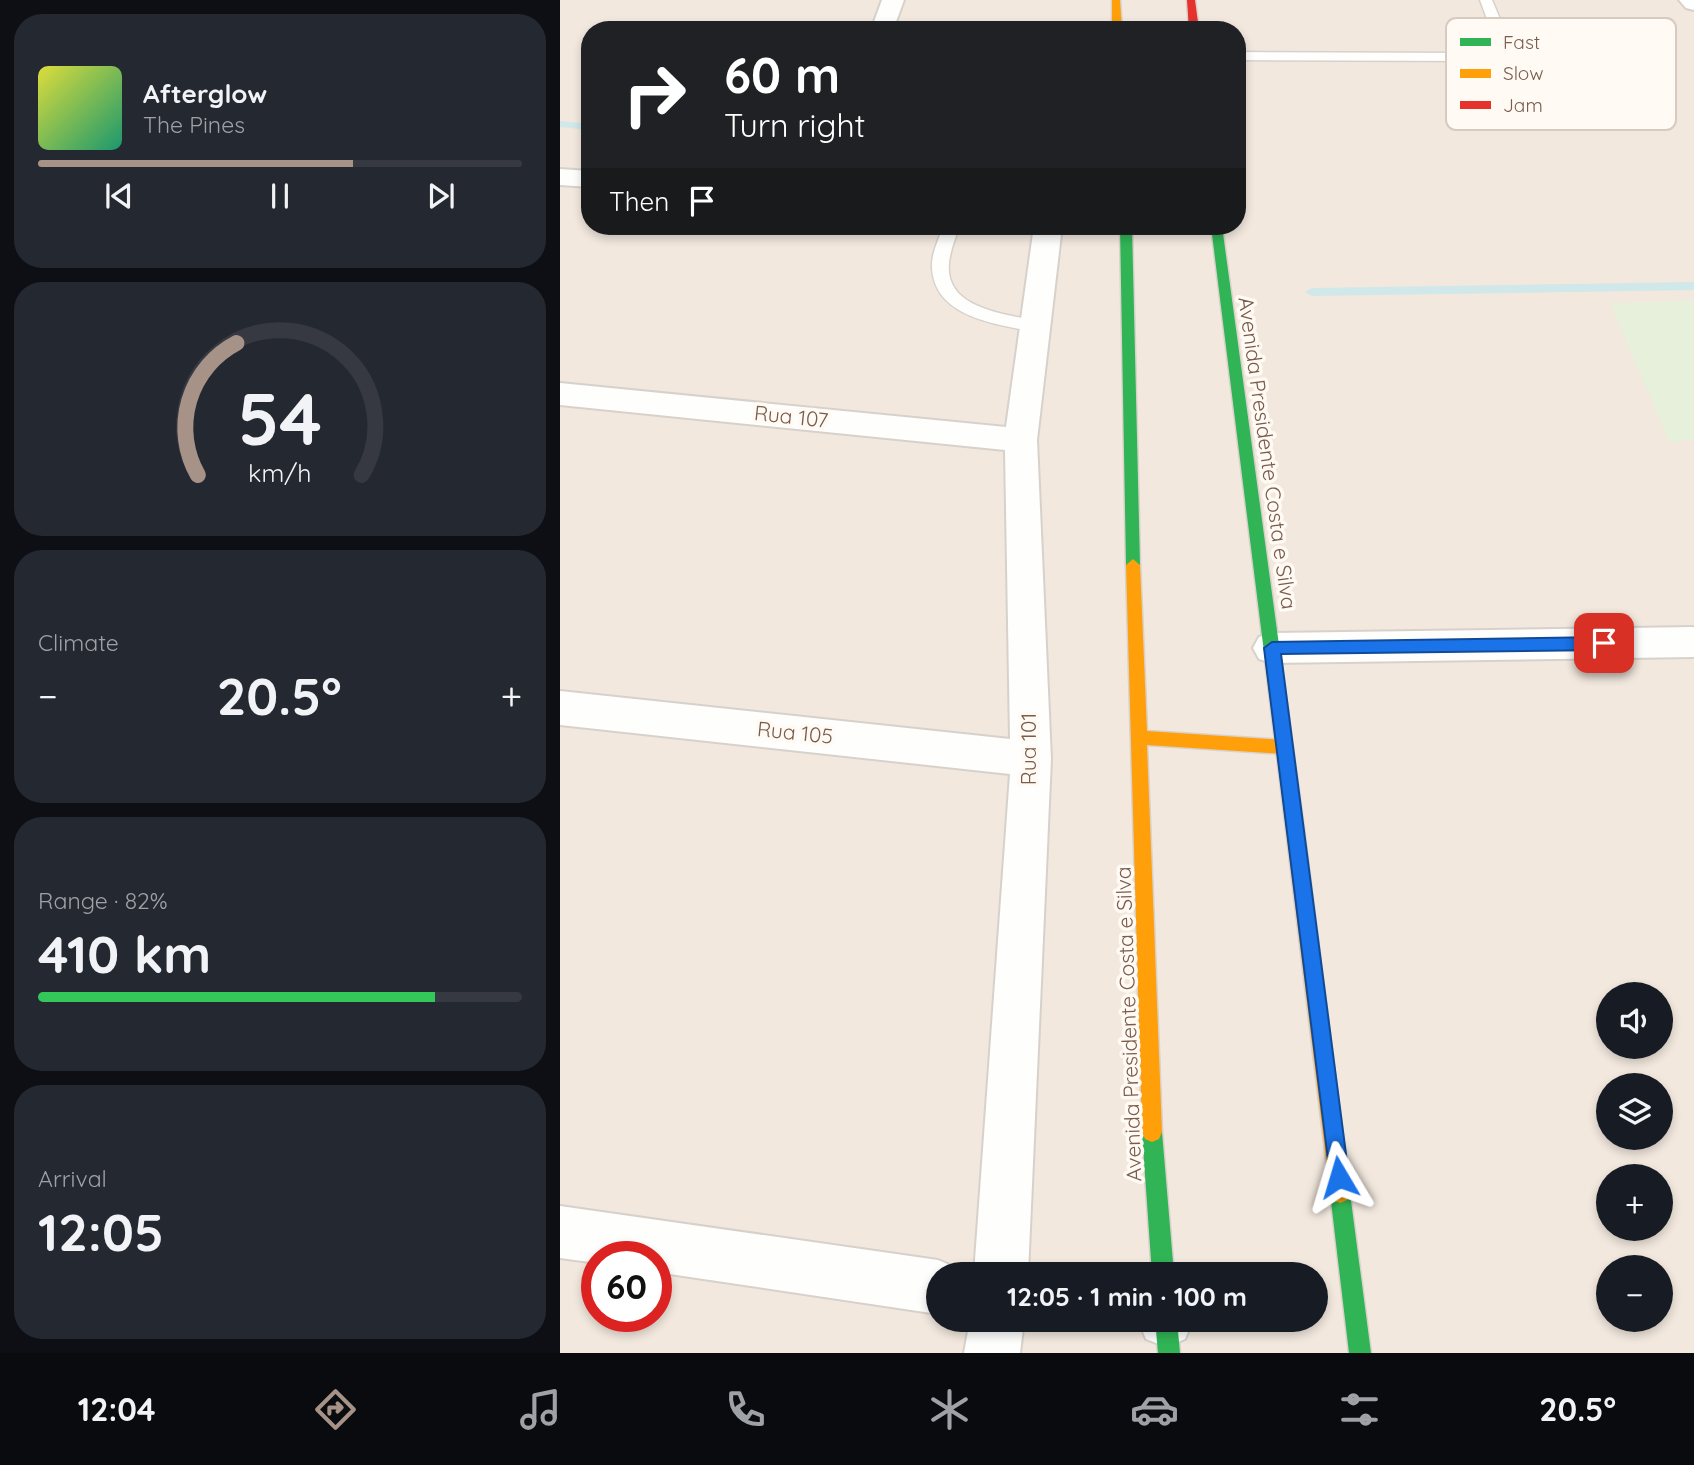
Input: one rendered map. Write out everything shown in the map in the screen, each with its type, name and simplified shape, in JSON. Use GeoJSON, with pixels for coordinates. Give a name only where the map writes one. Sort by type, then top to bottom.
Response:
{"type":"FeatureCollection","features":[{"type":"Feature","properties":{"kind":"main road"},"geometry":{"type":"LineString","coordinates":[[1116,0],[1117,21]]}},
{"type":"Feature","properties":{"kind":"main road"},"geometry":{"type":"LineString","coordinates":[[1191,0],[1193,21]]}},
{"type":"Feature","properties":{"kind":"main road","name":"Avenida Presidente Costa e Silva"},"geometry":{"type":"LineString","coordinates":[[1126,235],[1130,506],[1141,738],[1150,1108],[1162,1262]]}},
{"type":"Feature","properties":{"kind":"main road","name":"Avenida Presidente Costa e Silva"},"geometry":{"type":"LineString","coordinates":[[1217,235],[1285,747],[1360,1353]]}},
{"type":"Feature","properties":{"kind":"main road"},"geometry":{"type":"LineString","coordinates":[[1141,738],[1285,747]]}},
{"type":"Feature","properties":{"kind":"main road"},"geometry":{"type":"LineString","coordinates":[[1167,1332],[1169,1353]]}},
{"type":"Feature","properties":{"kind":"street"},"geometry":{"type":"LineString","coordinates":[[885,21],[893,0]]}},
{"type":"Feature","properties":{"kind":"street"},"geometry":{"type":"LineString","coordinates":[[560,177],[581,178]]}},
{"type":"Feature","properties":{"kind":"street","name":"Rua 101"},"geometry":{"type":"LineString","coordinates":[[1002,1262],[1031,759],[1021,440],[1047,235]]}},
{"type":"Feature","properties":{"kind":"street","name":"Rua 107"},"geometry":{"type":"LineString","coordinates":[[560,394],[1021,440]]}},
{"type":"Feature","properties":{"kind":"street"},"geometry":{"type":"LineString","coordinates":[[1272,648],[1694,642]]}},
{"type":"Feature","properties":{"kind":"street","name":"Rua 105"},"geometry":{"type":"LineString","coordinates":[[560,708],[1031,759]]}},
{"type":"Feature","properties":{"kind":"street"},"geometry":{"type":"LineString","coordinates":[[560,1232],[926,1285]]}},
{"type":"Feature","properties":{"kind":"street"},"geometry":{"type":"LineString","coordinates":[[992,1353],[995,1332]]}},
{"type":"Feature","properties":{"kind":"lane"},"geometry":{"type":"LineString","coordinates":[[1486,0],[1493,18]]}},
{"type":"Feature","properties":{"kind":"lane"},"geometry":{"type":"LineString","coordinates":[[1246,56],[1446,58]]}},
{"type":"Feature","properties":{"kind":"lane"},"geometry":{"type":"LineString","coordinates":[[949,235],[940,267],[944,285],[959,303],[981,314],[1035,326]]}},
{"type":"Feature","properties":{"kind":"shaded area"},"geometry":{"type":"Polygon","coordinates":[[[560,0],[1694,0],[1694,1353],[560,1353],[560,0]]]}},
{"type":"Feature","properties":{"kind":"green space"},"geometry":{"type":"Polygon","coordinates":[[[1694,300],[1694,440],[1669,442],[1610,303],[1694,300]]]}},
{"type":"Feature","properties":{"kind":"waterway"},"geometry":{"type":"LineString","coordinates":[[560,124],[581,126]]}},
{"type":"Feature","properties":{"kind":"waterway"},"geometry":{"type":"LineString","coordinates":[[1312,292],[1694,286]]}},
{"type":"Feature","properties":{"kind":"traffic: fast"},"geometry":{"type":"LineString","coordinates":[[1126,235],[1133,565]]}},
{"type":"Feature","properties":{"kind":"traffic: fast"},"geometry":{"type":"LineString","coordinates":[[1217,235],[1295,829]]}},
{"type":"Feature","properties":{"kind":"traffic: fast"},"geometry":{"type":"LineString","coordinates":[[1152,1132],[1162,1262]]}},
{"type":"Feature","properties":{"kind":"traffic: fast"},"geometry":{"type":"LineString","coordinates":[[1340,1193],[1360,1353]]}},
{"type":"Feature","properties":{"kind":"traffic: fast"},"geometry":{"type":"LineString","coordinates":[[1167,1332],[1169,1353]]}},
{"type":"Feature","properties":{"kind":"traffic: slow"},"geometry":{"type":"LineString","coordinates":[[1116,0],[1117,21]]}},
{"type":"Feature","properties":{"kind":"traffic: slow"},"geometry":{"type":"LineString","coordinates":[[1133,565],[1152,1132]]}},
{"type":"Feature","properties":{"kind":"traffic: slow"},"geometry":{"type":"LineString","coordinates":[[1141,738],[1285,747]]}},
{"type":"Feature","properties":{"kind":"traffic: slow"},"geometry":{"type":"LineString","coordinates":[[1295,829],[1340,1193]]}},
{"type":"Feature","properties":{"kind":"traffic: jam"},"geometry":{"type":"LineString","coordinates":[[1191,0],[1193,21]]}},
{"type":"Feature","properties":{"kind":"route"},"geometry":{"type":"LineString","coordinates":[[1339,1177],[1272,648],[1604,643]]}}]}
